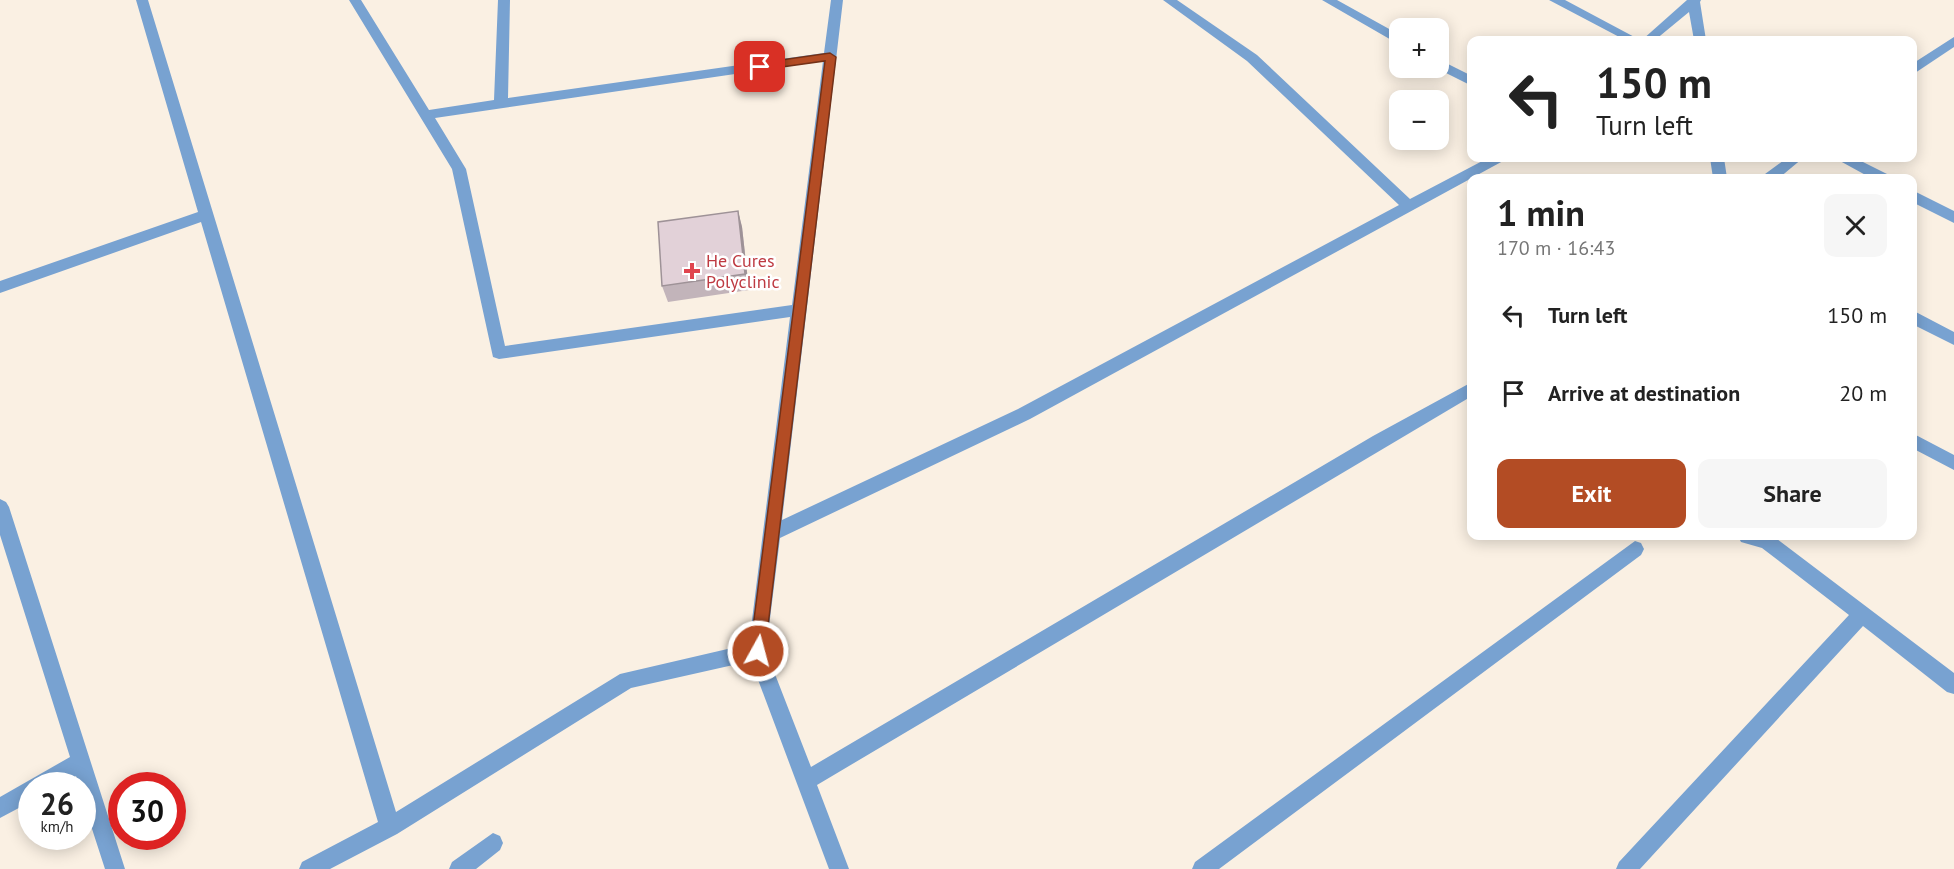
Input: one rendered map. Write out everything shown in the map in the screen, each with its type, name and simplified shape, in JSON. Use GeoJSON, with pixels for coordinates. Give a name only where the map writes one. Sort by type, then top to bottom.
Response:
{"type":"FeatureCollection","features":[{"type":"Feature","properties":{"kind":"street"},"geometry":{"type":"LineString","coordinates":[[142,0],[390,827]]}},
{"type":"Feature","properties":{"kind":"street"},"geometry":{"type":"LineString","coordinates":[[355,0],[459,169],[500,353],[799,310]]}},
{"type":"Feature","properties":{"kind":"street"},"geometry":{"type":"LineString","coordinates":[[501,104],[504,0]]}},
{"type":"Feature","properties":{"kind":"street"},"geometry":{"type":"LineString","coordinates":[[837,0],[758,651],[839,869]]}},
{"type":"Feature","properties":{"kind":"street"},"geometry":{"type":"LineString","coordinates":[[1169,0],[1252,58],[1409,206]]}},
{"type":"Feature","properties":{"kind":"street"},"geometry":{"type":"LineString","coordinates":[[1328,0],[1389,35]]}},
{"type":"Feature","properties":{"kind":"street"},"geometry":{"type":"LineString","coordinates":[[1554,0],[1626,36]]}},
{"type":"Feature","properties":{"kind":"street"},"geometry":{"type":"LineString","coordinates":[[1653,36],[1694,0]]}},
{"type":"Feature","properties":{"kind":"street"},"geometry":{"type":"LineString","coordinates":[[1694,0],[1699,36]]}},
{"type":"Feature","properties":{"kind":"street"},"geometry":{"type":"LineString","coordinates":[[1917,67],[1954,41]]}},
{"type":"Feature","properties":{"kind":"street"},"geometry":{"type":"LineString","coordinates":[[425,115],[830,57]]}},
{"type":"Feature","properties":{"kind":"street"},"geometry":{"type":"LineString","coordinates":[[1449,69],[1467,79]]}},
{"type":"Feature","properties":{"kind":"street"},"geometry":{"type":"LineString","coordinates":[[1468,174],[1491,162]]}},
{"type":"Feature","properties":{"kind":"street"},"geometry":{"type":"LineString","coordinates":[[1775,174],[1791,162]]}},
{"type":"Feature","properties":{"kind":"street"},"geometry":{"type":"LineString","coordinates":[[1852,162],[1875,174]]}},
{"type":"Feature","properties":{"kind":"street"},"geometry":{"type":"LineString","coordinates":[[772,533],[1024,414],[1467,175]]}},
{"type":"Feature","properties":{"kind":"street"},"geometry":{"type":"LineString","coordinates":[[1917,198],[1954,218]]}},
{"type":"Feature","properties":{"kind":"street"},"geometry":{"type":"LineString","coordinates":[[0,287],[206,215]]}},
{"type":"Feature","properties":{"kind":"street"},"geometry":{"type":"LineString","coordinates":[[1917,319],[1954,339]]}},
{"type":"Feature","properties":{"kind":"street"},"geometry":{"type":"LineString","coordinates":[[806,781],[1368,447],[1467,391]]}},
{"type":"Feature","properties":{"kind":"street"},"geometry":{"type":"LineString","coordinates":[[1917,443],[1954,463]]}},
{"type":"Feature","properties":{"kind":"street"},"geometry":{"type":"LineString","coordinates":[[0,507],[115,869]]}},
{"type":"Feature","properties":{"kind":"street"},"geometry":{"type":"LineString","coordinates":[[1763,540],[1954,685]]}},
{"type":"Feature","properties":{"kind":"street"},"geometry":{"type":"LineString","coordinates":[[1202,869],[1635,549]]}},
{"type":"Feature","properties":{"kind":"street"},"geometry":{"type":"LineString","coordinates":[[1626,869],[1861,615]]}},
{"type":"Feature","properties":{"kind":"street"},"geometry":{"type":"LineString","coordinates":[[309,869],[390,827],[627,680],[758,651]]}},
{"type":"Feature","properties":{"kind":"street"},"geometry":{"type":"LineString","coordinates":[[64,772],[81,762]]}},
{"type":"Feature","properties":{"kind":"street"},"geometry":{"type":"LineString","coordinates":[[0,808],[18,798]]}},
{"type":"Feature","properties":{"kind":"street"},"geometry":{"type":"LineString","coordinates":[[459,869],[493,843]]}},
{"type":"Feature","properties":{"kind":"building"},"geometry":{"type":"Polygon","coordinates":[[[738,211],[745,274],[662,286],[658,222],[738,211]]]}},
{"type":"Feature","properties":{"kind":"place","name":"He Cures Polyclinic"},"geometry":{"type":"Point","coordinates":[692,271]}},
{"type":"Feature","properties":{"kind":"route"},"geometry":{"type":"LineString","coordinates":[[758,651],[830,57],[760,67]]}}]}
